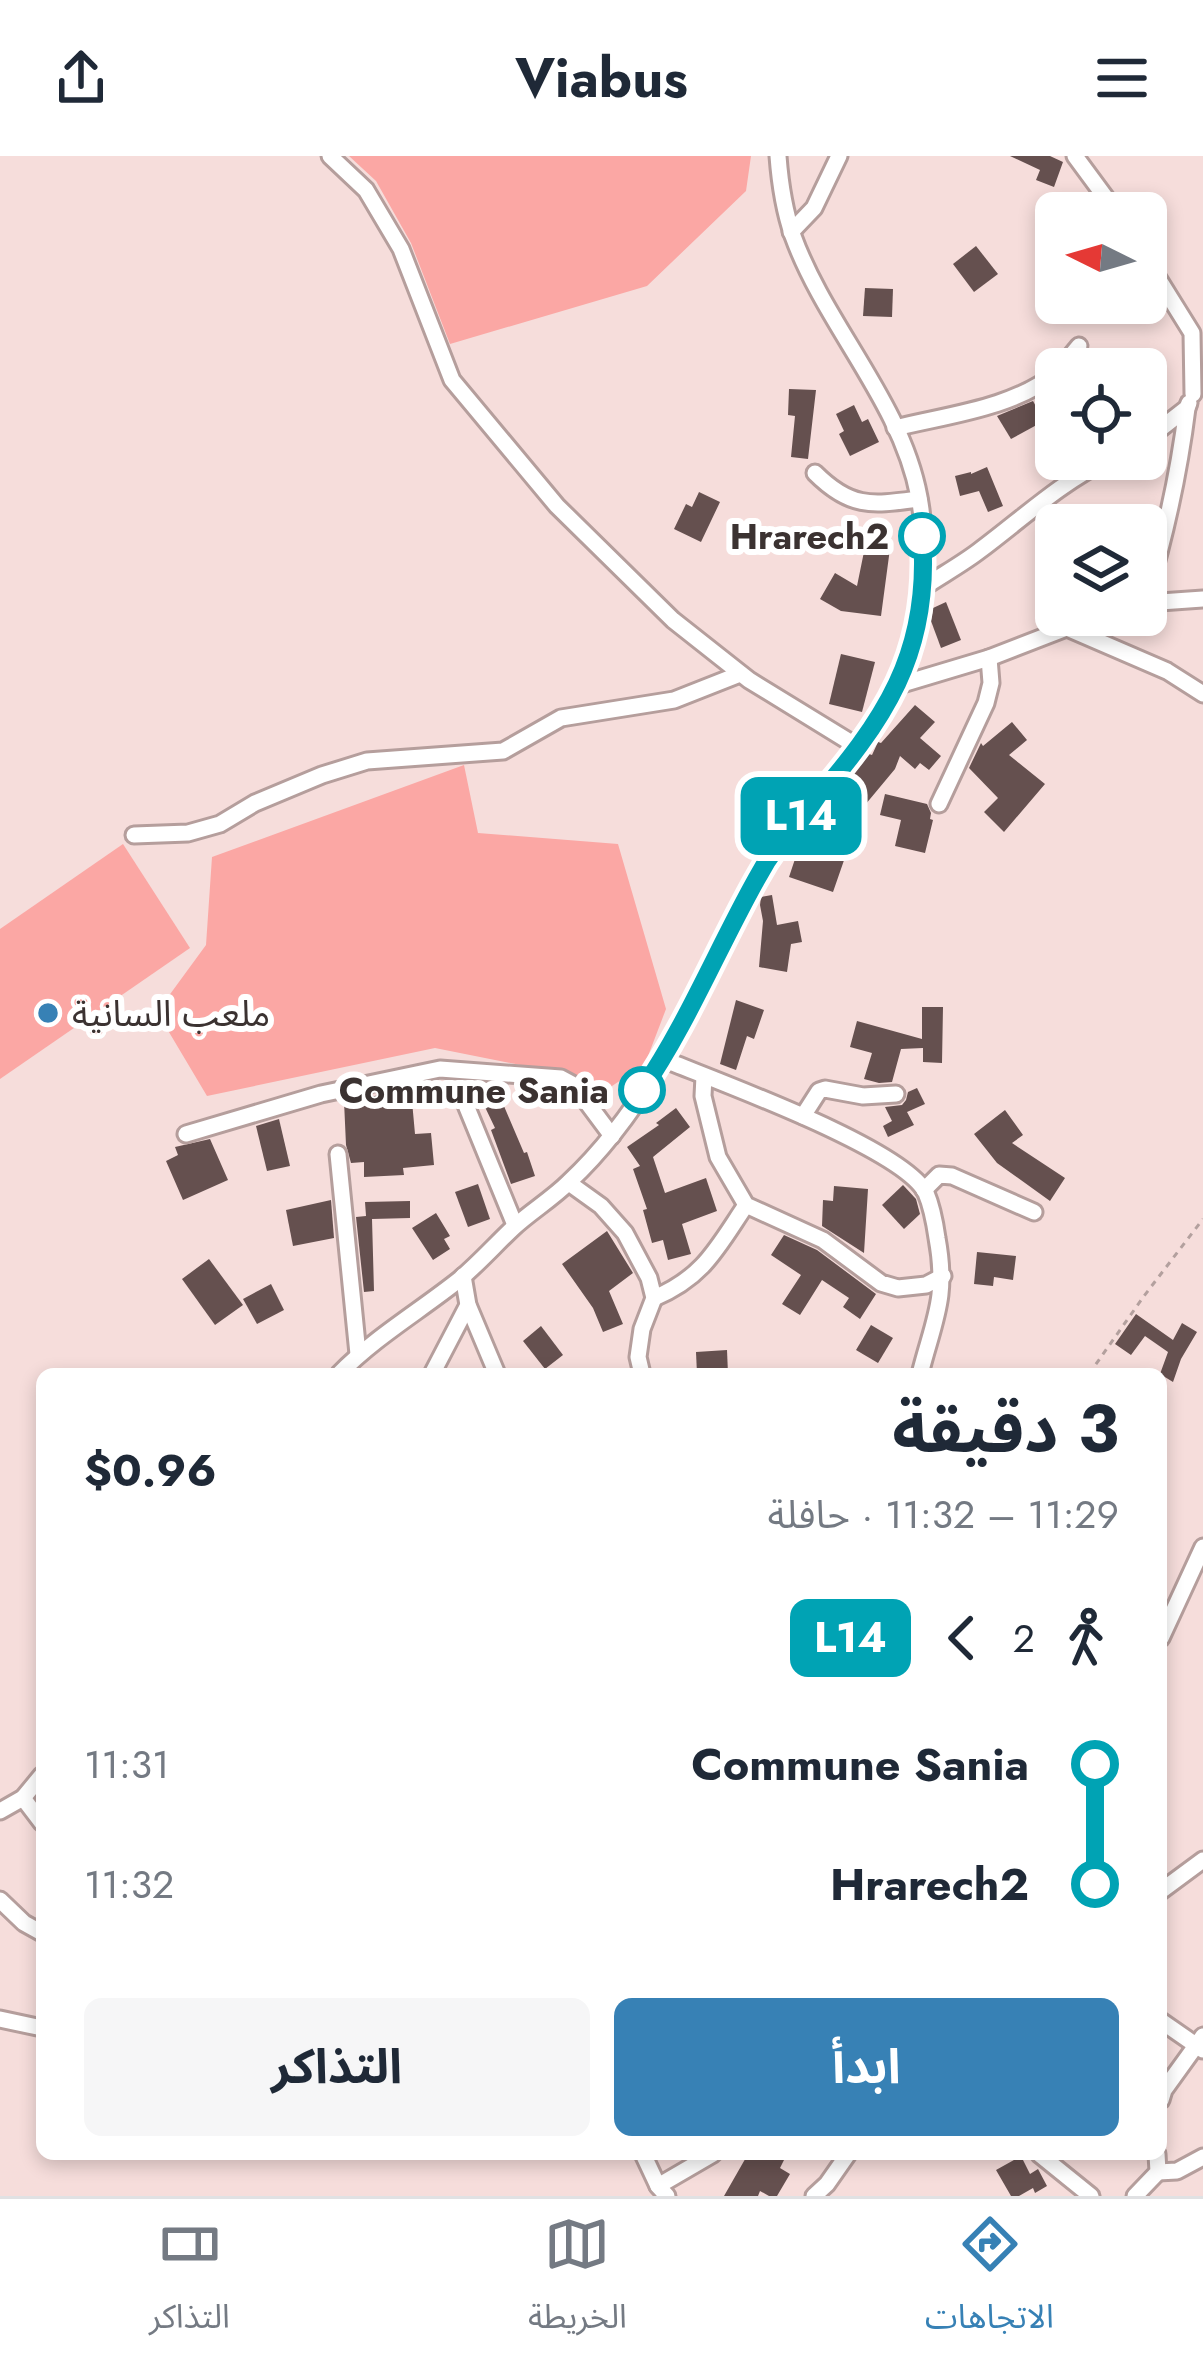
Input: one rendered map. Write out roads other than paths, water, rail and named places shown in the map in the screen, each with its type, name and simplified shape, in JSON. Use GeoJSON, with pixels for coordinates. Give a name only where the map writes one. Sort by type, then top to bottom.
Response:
{"type":"FeatureCollection","features":[{"type":"Feature","properties":{"kind":"street"},"geometry":{"type":"LineString","coordinates":[[330,156],[366,190],[401,249],[452,380],[557,506],[674,620],[740,674],[858,746]]}},
{"type":"Feature","properties":{"kind":"street"},"geometry":{"type":"LineString","coordinates":[[345,1368],[464,1276],[515,1226],[569,1183],[612,1136],[663,1059],[783,835],[858,746],[899,685],[924,587],[919,499],[908,453],[791,232],[778,156]]}},
{"type":"Feature","properties":{"kind":"street"},"geometry":{"type":"LineString","coordinates":[[791,232],[814,208],[839,156]]}},
{"type":"Feature","properties":{"kind":"street"},"geometry":{"type":"LineString","coordinates":[[1075,156],[1102,192]]}},
{"type":"Feature","properties":{"kind":"street"},"geometry":{"type":"LineString","coordinates":[[1167,293],[1192,333],[1194,352],[1194,395],[1167,520]]}},
{"type":"Feature","properties":{"kind":"street"},"geometry":{"type":"LineString","coordinates":[[1194,352],[1203,336]]}},
{"type":"Feature","properties":{"kind":"street"},"geometry":{"type":"LineString","coordinates":[[895,428],[1035,387]]}},
{"type":"Feature","properties":{"kind":"street"},"geometry":{"type":"LineString","coordinates":[[1167,420],[1194,395]]}},
{"type":"Feature","properties":{"kind":"street"},"geometry":{"type":"LineString","coordinates":[[815,473],[839,493],[866,504],[919,499]]}},
{"type":"Feature","properties":{"kind":"street"},"geometry":{"type":"LineString","coordinates":[[924,587],[1072,480]]}},
{"type":"Feature","properties":{"kind":"street"},"geometry":{"type":"LineString","coordinates":[[1167,600],[1203,599]]}},
{"type":"Feature","properties":{"kind":"street"},"geometry":{"type":"LineString","coordinates":[[899,685],[1043,636]]}},
{"type":"Feature","properties":{"kind":"street"},"geometry":{"type":"LineString","coordinates":[[1086,636],[1167,671],[1203,694]]}},
{"type":"Feature","properties":{"kind":"street"},"geometry":{"type":"LineString","coordinates":[[939,804],[986,703],[991,683],[989,658]]}},
{"type":"Feature","properties":{"kind":"street"},"geometry":{"type":"LineString","coordinates":[[134,835],[188,833],[220,824],[272,796],[367,761],[503,751],[561,718],[674,700],[740,674]]}},
{"type":"Feature","properties":{"kind":"street"},"geometry":{"type":"LineString","coordinates":[[663,1059],[803,1116],[896,1163],[925,1190],[943,1276],[938,1317],[922,1368]]}},
{"type":"Feature","properties":{"kind":"street"},"geometry":{"type":"LineString","coordinates":[[186,1134],[321,1094],[440,1069],[562,1078],[574,1085],[612,1136]]}},
{"type":"Feature","properties":{"kind":"street"},"geometry":{"type":"LineString","coordinates":[[704,1076],[703,1096],[718,1157],[746,1205],[823,1240],[881,1283],[898,1288],[926,1286],[943,1276]]}},
{"type":"Feature","properties":{"kind":"street"},"geometry":{"type":"LineString","coordinates":[[803,1116],[825,1089],[863,1096],[896,1094]]}},
{"type":"Feature","properties":{"kind":"street"},"geometry":{"type":"LineString","coordinates":[[461,1093],[515,1226]]}},
{"type":"Feature","properties":{"kind":"street"},"geometry":{"type":"LineString","coordinates":[[338,1154],[358,1354]]}},
{"type":"Feature","properties":{"kind":"street"},"geometry":{"type":"LineString","coordinates":[[925,1190],[939,1175],[952,1176],[1034,1211]]}},
{"type":"Feature","properties":{"kind":"street"},"geometry":{"type":"LineString","coordinates":[[569,1183],[601,1206],[625,1233],[655,1298]]}},
{"type":"Feature","properties":{"kind":"street"},"geometry":{"type":"LineString","coordinates":[[641,1368],[642,1329],[655,1298],[706,1266],[746,1205]]}},
{"type":"Feature","properties":{"kind":"street"},"geometry":{"type":"LineString","coordinates":[[464,1276],[468,1305],[494,1368]]}},
{"type":"Feature","properties":{"kind":"street"},"geometry":{"type":"LineString","coordinates":[[435,1368],[468,1305]]}},
{"type":"Feature","properties":{"kind":"street"},"geometry":{"type":"LineString","coordinates":[[1167,1626],[1203,1547]]}},
{"type":"Feature","properties":{"kind":"street"},"geometry":{"type":"LineString","coordinates":[[0,1811],[22,1798],[36,1782]]}},
{"type":"Feature","properties":{"kind":"street"},"geometry":{"type":"LineString","coordinates":[[22,1798],[36,1816]]}},
{"type":"Feature","properties":{"kind":"street"},"geometry":{"type":"LineString","coordinates":[[1167,1887],[1203,1860]]}},
{"type":"Feature","properties":{"kind":"street"},"geometry":{"type":"LineString","coordinates":[[0,1900],[36,1930]]}},
{"type":"Feature","properties":{"kind":"street"},"geometry":{"type":"LineString","coordinates":[[0,2019],[36,2027]]}},
{"type":"Feature","properties":{"kind":"street"},"geometry":{"type":"LineString","coordinates":[[1167,2024],[1201,2044],[1167,2086]]}},
{"type":"Feature","properties":{"kind":"street"},"geometry":{"type":"LineString","coordinates":[[1135,2196],[1157,2163],[1177,2171],[1203,2157]]}},
{"type":"Feature","properties":{"kind":"street"},"geometry":{"type":"LineString","coordinates":[[646,2160],[663,2191],[705,2160]]}},
{"type":"Feature","properties":{"kind":"street"},"geometry":{"type":"LineString","coordinates":[[814,2196],[826,2190],[844,2160]]}},
{"type":"Feature","properties":{"kind":"street"},"geometry":{"type":"LineString","coordinates":[[1047,2160],[1091,2196]]}},
{"type":"Feature","properties":{"kind":"place","name":"Hrarech2"},"geometry":{"type":"Point","coordinates":[922,536]}},
{"type":"Feature","properties":{"kind":"place","name":"ملعب السانية"},"geometry":{"type":"Point","coordinates":[48,1013]}},
{"type":"Feature","properties":{"kind":"place","name":"Commune Sania"},"geometry":{"type":"Point","coordinates":[642,1090]}}]}
